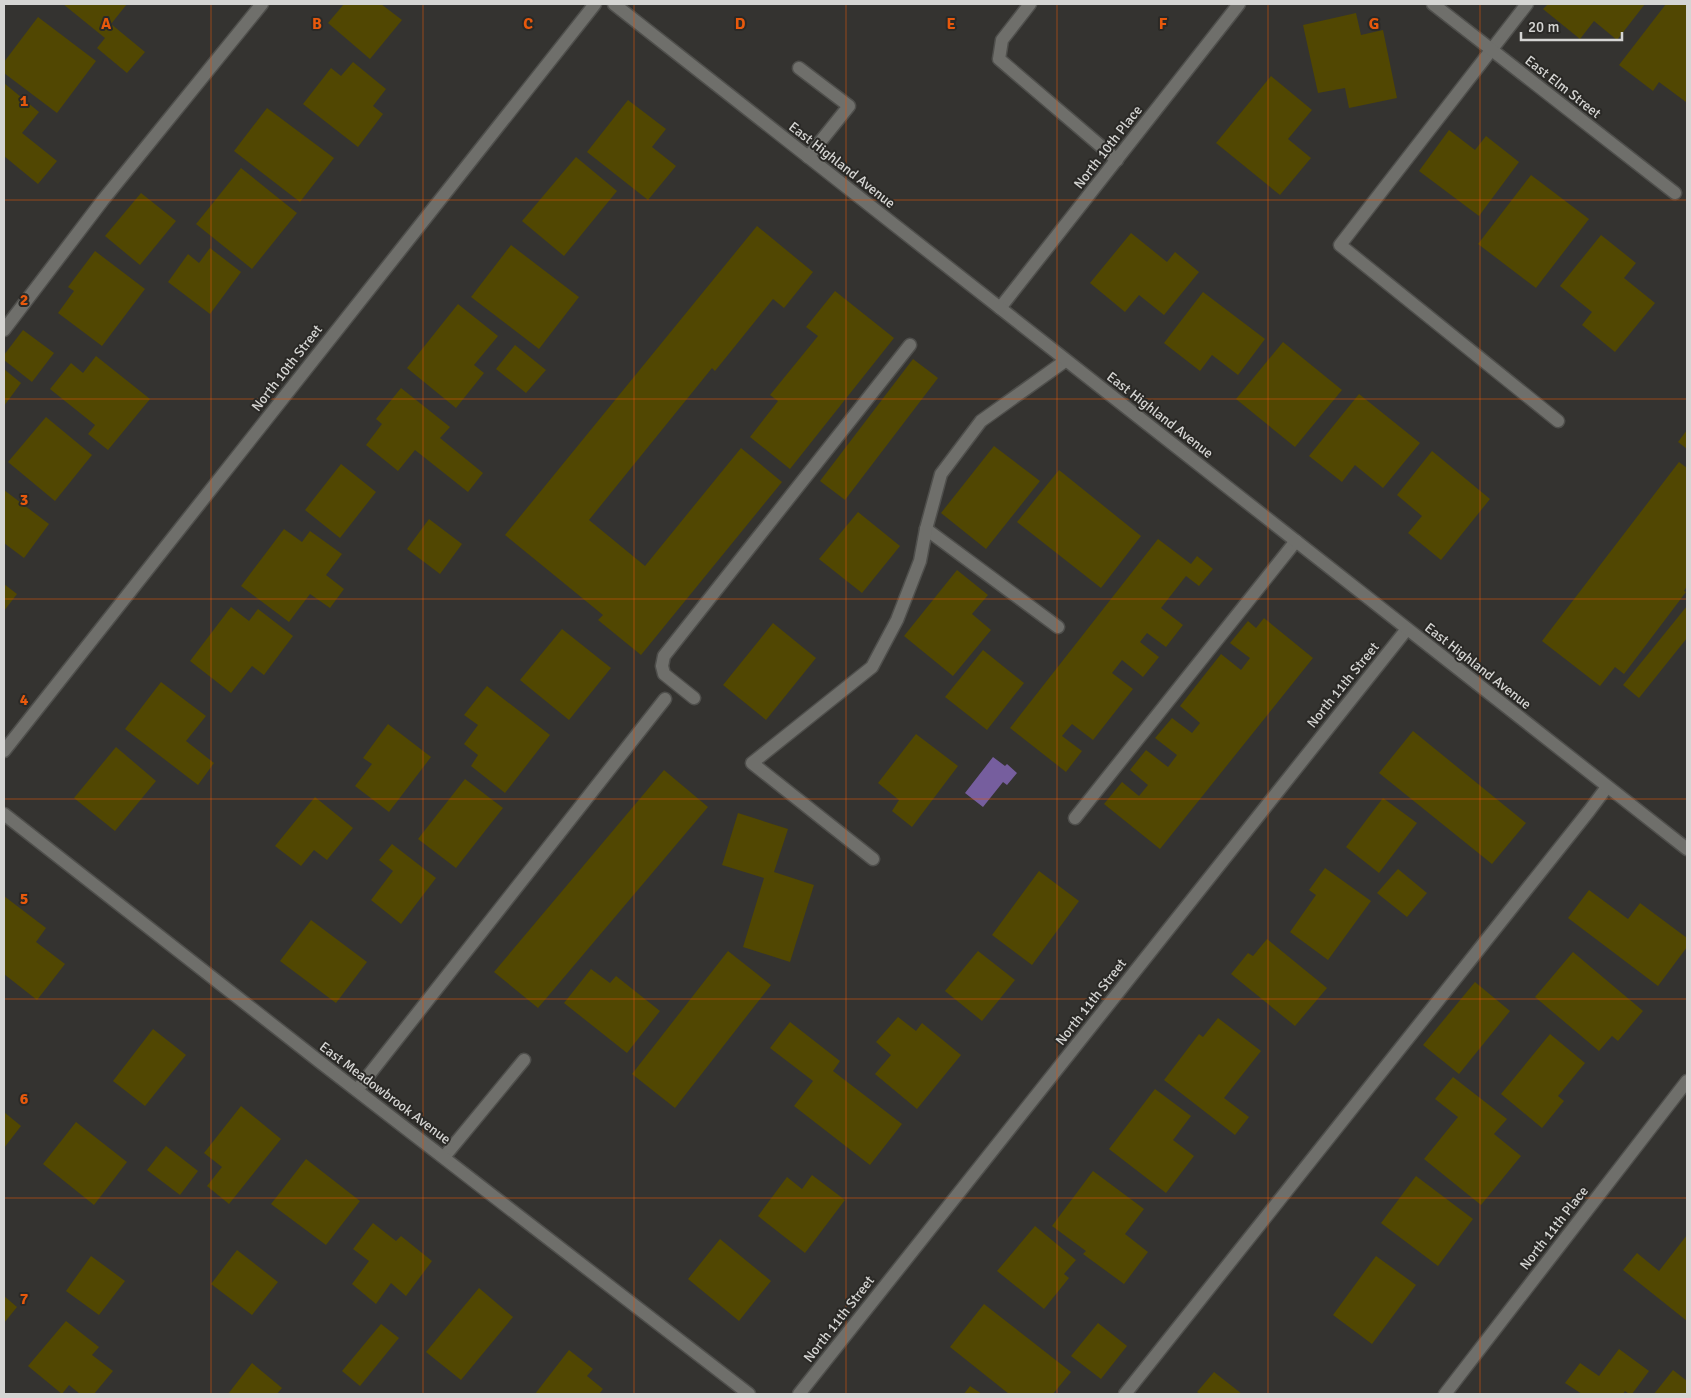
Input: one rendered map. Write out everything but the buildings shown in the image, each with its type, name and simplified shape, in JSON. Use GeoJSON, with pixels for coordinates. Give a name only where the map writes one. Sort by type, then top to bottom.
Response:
{"type":"FeatureCollection","features":[{"type":"Feature","properties":{"kind":"street"},"geometry":{"type":"LineString","coordinates":[[4,330],[103,200],[262,4]]}},
{"type":"Feature","properties":{"kind":"street","name":"North 10th Street"},"geometry":{"type":"LineString","coordinates":[[4,751],[594,4]]}},
{"type":"Feature","properties":{"kind":"street","name":"East Highland Avenue"},"geometry":{"type":"LineString","coordinates":[[614,4],[1687,850]]}},
{"type":"Feature","properties":{"kind":"street"},"geometry":{"type":"LineString","coordinates":[[1030,4],[1002,40],[999,59],[1117,160]]}},
{"type":"Feature","properties":{"kind":"street","name":"North 10th Place"},"geometry":{"type":"LineString","coordinates":[[1000,308],[1239,4]]}},
{"type":"Feature","properties":{"kind":"street","name":"East Elm Street"},"geometry":{"type":"LineString","coordinates":[[1433,4],[1675,193]]}},
{"type":"Feature","properties":{"kind":"street"},"geometry":{"type":"LineString","coordinates":[[1527,4],[1340,245],[1558,421]]}},
{"type":"Feature","properties":{"kind":"street"},"geometry":{"type":"LineString","coordinates":[[799,68],[849,106],[808,157]]}},
{"type":"Feature","properties":{"kind":"street"},"geometry":{"type":"LineString","coordinates":[[694,698],[664,674],[662,666],[664,656],[910,345]]}},
{"type":"Feature","properties":{"kind":"street"},"geometry":{"type":"LineString","coordinates":[[873,859],[752,763],[872,667],[896,620],[920,561],[926,529],[941,474],[981,421],[1065,360]]}},
{"type":"Feature","properties":{"kind":"street"},"geometry":{"type":"LineString","coordinates":[[926,529],[1058,627]]}},
{"type":"Feature","properties":{"kind":"street"},"geometry":{"type":"LineString","coordinates":[[1075,818],[1296,541]]}},
{"type":"Feature","properties":{"kind":"street","name":"North 11th Street"},"geometry":{"type":"LineString","coordinates":[[799,1394],[1407,629]]}},
{"type":"Feature","properties":{"kind":"street"},"geometry":{"type":"LineString","coordinates":[[357,1090],[665,699]]}},
{"type":"Feature","properties":{"kind":"street"},"geometry":{"type":"LineString","coordinates":[[1125,1394],[1607,787]]}},
{"type":"Feature","properties":{"kind":"street","name":"East Meadowbrook Avenue"},"geometry":{"type":"LineString","coordinates":[[4,814],[749,1394]]}},
{"type":"Feature","properties":{"kind":"street"},"geometry":{"type":"LineString","coordinates":[[444,1157],[524,1060]]}},
{"type":"Feature","properties":{"kind":"street","name":"North 11th Place"},"geometry":{"type":"LineString","coordinates":[[1445,1394],[1687,1081]]}},
{"type":"Feature","properties":{"kind":"shaded area"},"geometry":{"type":"Polygon","coordinates":[[[993,757],[1005,766],[1007,764],[1017,773],[1007,785],[1003,782],[983,807],[965,793],[993,757]]]}}]}
